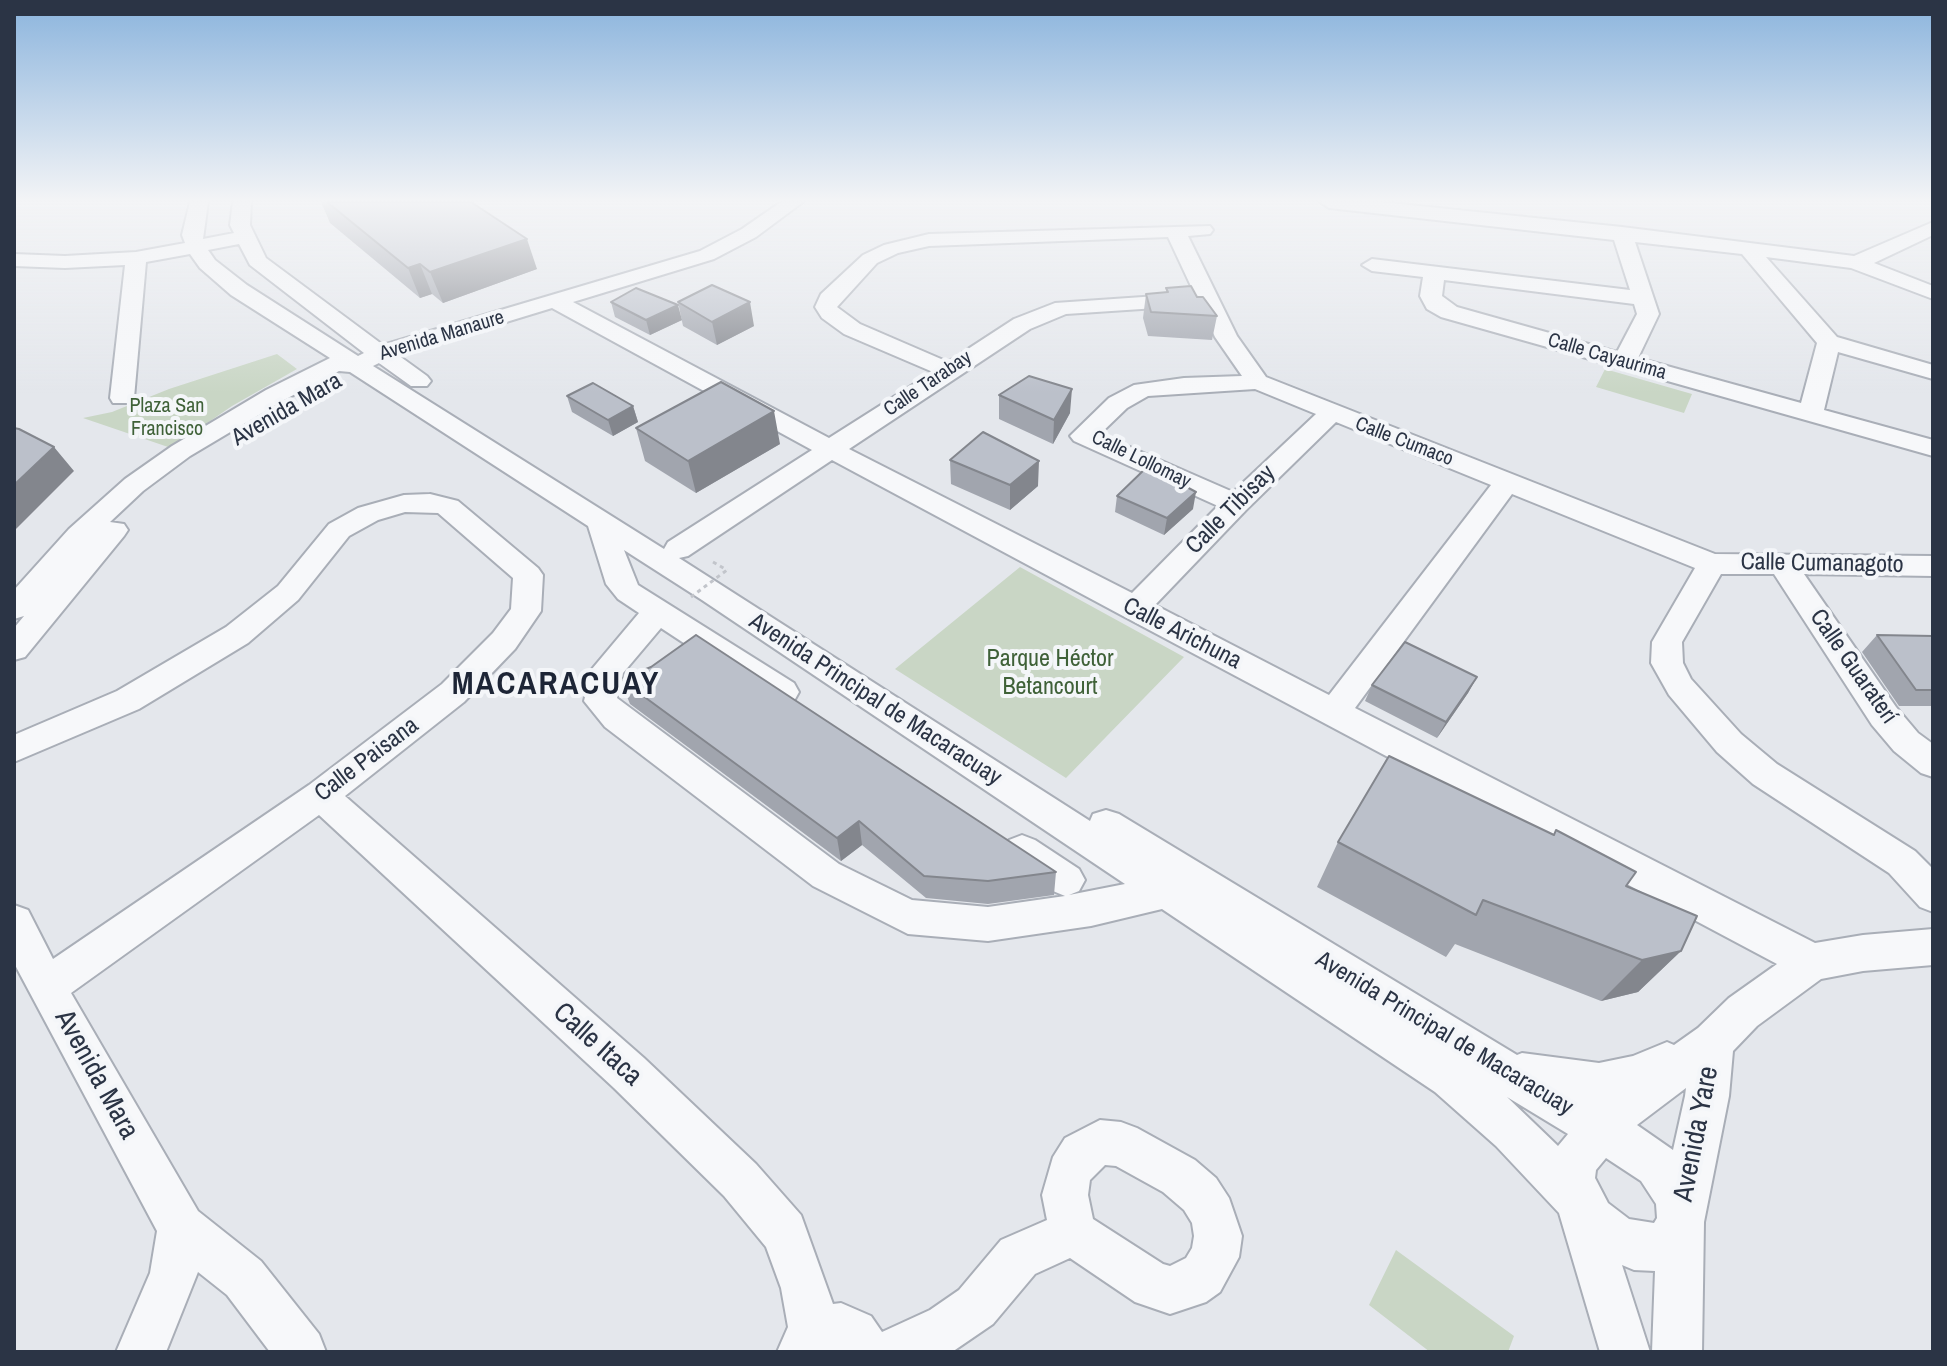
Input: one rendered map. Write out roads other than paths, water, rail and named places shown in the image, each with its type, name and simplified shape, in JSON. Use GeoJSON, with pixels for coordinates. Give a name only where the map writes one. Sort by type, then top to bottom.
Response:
{"type":"FeatureCollection","features":[{"type":"Feature","properties":{"kind":"street"},"geometry":{"type":"LineString","coordinates":[[122,398],[135,266]]}},
{"type":"Feature","properties":{"kind":"street","name":"Avenida Principal de Macaracuay"},"geometry":{"type":"LineString","coordinates":[[210,266],[220,276],[355,365],[383,368],[419,381],[1144,849],[1500,1069],[1597,1142],[1627,1145],[1642,1153],[1657,1165],[1677,1194],[1680,1225],[1677,1352]]}},
{"type":"Feature","properties":{"kind":"street","name":"Avenida Principal de Macaracuay"},"geometry":{"type":"LineString","coordinates":[[261,266],[339,324],[383,368],[601,524],[712,593],[1450,1077],[1512,1130],[1578,1199],[1592,1219],[1612,1236],[1634,1246],[1655,1247],[1671,1240],[1680,1225]]}},
{"type":"Feature","properties":{"kind":"street","name":"Avenida Manaure"},"geometry":{"type":"LineString","coordinates":[[311,385],[383,368],[476,324],[671,266]]}},
{"type":"Feature","properties":{"kind":"street"},"geometry":{"type":"LineString","coordinates":[[863,266],[829,299],[826,307],[830,313],[852,329],[948,370]]}},
{"type":"Feature","properties":{"kind":"street"},"geometry":{"type":"LineString","coordinates":[[1191,266],[1226,337],[1258,382]]}},
{"type":"Feature","properties":{"kind":"street"},"geometry":{"type":"LineString","coordinates":[[1377,266],[1641,298]]}},
{"type":"Feature","properties":{"kind":"street"},"geometry":{"type":"LineString","coordinates":[[1624,362],[1648,314],[1632,266]]}},
{"type":"Feature","properties":{"kind":"street"},"geometry":{"type":"LineString","coordinates":[[1762,266],[1829,342],[1933,372]]}},
{"type":"Feature","properties":{"kind":"street"},"geometry":{"type":"LineString","coordinates":[[1863,266],[1933,293]]}},
{"type":"Feature","properties":{"kind":"street","name":"Calle Cayaurima"},"geometry":{"type":"LineString","coordinates":[[1434,274],[1431,296],[1435,304],[1449,312],[1933,448]]}},
{"type":"Feature","properties":{"kind":"street","name":"Calle Tarabay"},"geometry":{"type":"LineString","coordinates":[[678,549],[1022,324],[1063,308],[1206,299]]}},
{"type":"Feature","properties":{"kind":"street","name":"Calle Arichuna"},"geometry":{"type":"LineString","coordinates":[[555,301],[1134,609],[1812,962]]}},
{"type":"Feature","properties":{"kind":"street"},"geometry":{"type":"LineString","coordinates":[[339,324],[419,331],[476,324]]}},
{"type":"Feature","properties":{"kind":"street"},"geometry":{"type":"LineString","coordinates":[[419,381],[415,371],[422,359],[476,324]]}},
{"type":"Feature","properties":{"kind":"street"},"geometry":{"type":"LineString","coordinates":[[311,385],[317,341]]}},
{"type":"Feature","properties":{"kind":"street"},"geometry":{"type":"LineString","coordinates":[[1811,414],[1829,342]]}},
{"type":"Feature","properties":{"kind":"street","name":"Avenida Mara"},"geometry":{"type":"LineString","coordinates":[[14,649],[95,549],[150,497],[311,385],[335,364],[355,365]]}},
{"type":"Feature","properties":{"kind":"street","name":"Calle Cumaco"},"geometry":{"type":"LineString","coordinates":[[1258,382],[1712,564]]}},
{"type":"Feature","properties":{"kind":"street","name":"Calle Lollomay"},"geometry":{"type":"LineString","coordinates":[[1236,504],[1083,436],[1118,403],[1142,390],[1258,382]]}},
{"type":"Feature","properties":{"kind":"street","name":"Avenida Mara"},"geometry":{"type":"LineString","coordinates":[[14,609],[79,535],[134,485],[181,451],[311,385]]}},
{"type":"Feature","properties":{"kind":"street","name":"Calle Tibisay"},"geometry":{"type":"LineString","coordinates":[[1134,609],[1236,504],[1331,413]]}},
{"type":"Feature","properties":{"kind":"street"},"geometry":{"type":"LineString","coordinates":[[1334,712],[1507,482]]}},
{"type":"Feature","properties":{"kind":"street","name":"Calle Paisana"},"geometry":{"type":"LineString","coordinates":[[14,749],[128,700],[237,635],[288,593],[339,530],[368,514],[404,504],[430,502],[448,507],[528,575],[526,611],[504,641],[475,673],[416,724],[321,795],[46,987]]}},
{"type":"Feature","properties":{"kind":"street"},"geometry":{"type":"LineString","coordinates":[[601,524],[621,584],[675,603],[803,706]]}},
{"type":"Feature","properties":{"kind":"street","name":"Calle Guaraterí"},"geometry":{"type":"LineString","coordinates":[[1781,563],[1884,716],[1906,742],[1933,763]]}},
{"type":"Feature","properties":{"kind":"street"},"geometry":{"type":"LineString","coordinates":[[1712,564],[1667,642],[1667,663],[1680,687],[1729,743],[1765,774],[1902,862],[1933,895]]}},
{"type":"Feature","properties":{"kind":"street","name":"Calle Cumanagoto"},"geometry":{"type":"LineString","coordinates":[[1712,564],[1933,566]]}},
{"type":"Feature","properties":{"kind":"street"},"geometry":{"type":"LineString","coordinates":[[675,603],[608,669],[600,701],[617,718],[826,875],[908,917],[988,924],[1091,909],[1167,891]]}},
{"type":"Feature","properties":{"kind":"street","name":"Calle Itaca"},"geometry":{"type":"LineString","coordinates":[[321,795],[629,1073],[740,1180],[784,1232],[805,1288],[807,1343]]}},
{"type":"Feature","properties":{"kind":"street"},"geometry":{"type":"LineString","coordinates":[[1000,836],[1066,880]]}},
{"type":"Feature","properties":{"kind":"street","name":"Avenida Mara"},"geometry":{"type":"LineString","coordinates":[[14,922],[46,987],[181,1228],[244,1278],[301,1352]]}},
{"type":"Feature","properties":{"kind":"street","name":"Avenida Yare"},"geometry":{"type":"LineString","coordinates":[[1593,1138],[1613,1116],[1713,1042],[1743,1012],[1812,962],[1863,953],[1933,947]]}},
{"type":"Feature","properties":{"kind":"street"},"geometry":{"type":"LineString","coordinates":[[1500,1069],[1544,1079],[1599,1084],[1633,1077],[1713,1042]]}},
{"type":"Feature","properties":{"kind":"street","name":"Avenida Yare"},"geometry":{"type":"LineString","coordinates":[[1680,1225],[1707,1096],[1713,1042]]}},
{"type":"Feature","properties":{"kind":"street","name":"Avenida Principal de Macaracuay"},"geometry":{"type":"LineString","coordinates":[[1593,1138],[1575,1160],[1572,1178],[1625,1352]]}},
{"type":"Feature","properties":{"kind":"street"},"geometry":{"type":"LineString","coordinates":[[141,1352],[174,1274],[181,1228]]}},
{"type":"Feature","properties":{"kind":"street"},"geometry":{"type":"LineString","coordinates":[[895,1352],[957,1321],[976,1307],[1018,1257],[1073,1233]]}},
{"type":"Feature","properties":{"kind":"street"},"geometry":{"type":"LineString","coordinates":[[807,1343],[827,1329],[841,1328],[853,1334],[866,1352]]}},
{"type":"Feature","properties":{"kind":"district","name":"MACARACUAY"},"geometry":{"type":"Point","coordinates":[556,685]}},
{"type":"Feature","properties":{"kind":"park label","name":"Plaza San Francisco"},"geometry":{"type":"Point","coordinates":[167,418]}},
{"type":"Feature","properties":{"kind":"park label","name":"Parque Héctor Betancourt"},"geometry":{"type":"Point","coordinates":[1050,674]}}]}
